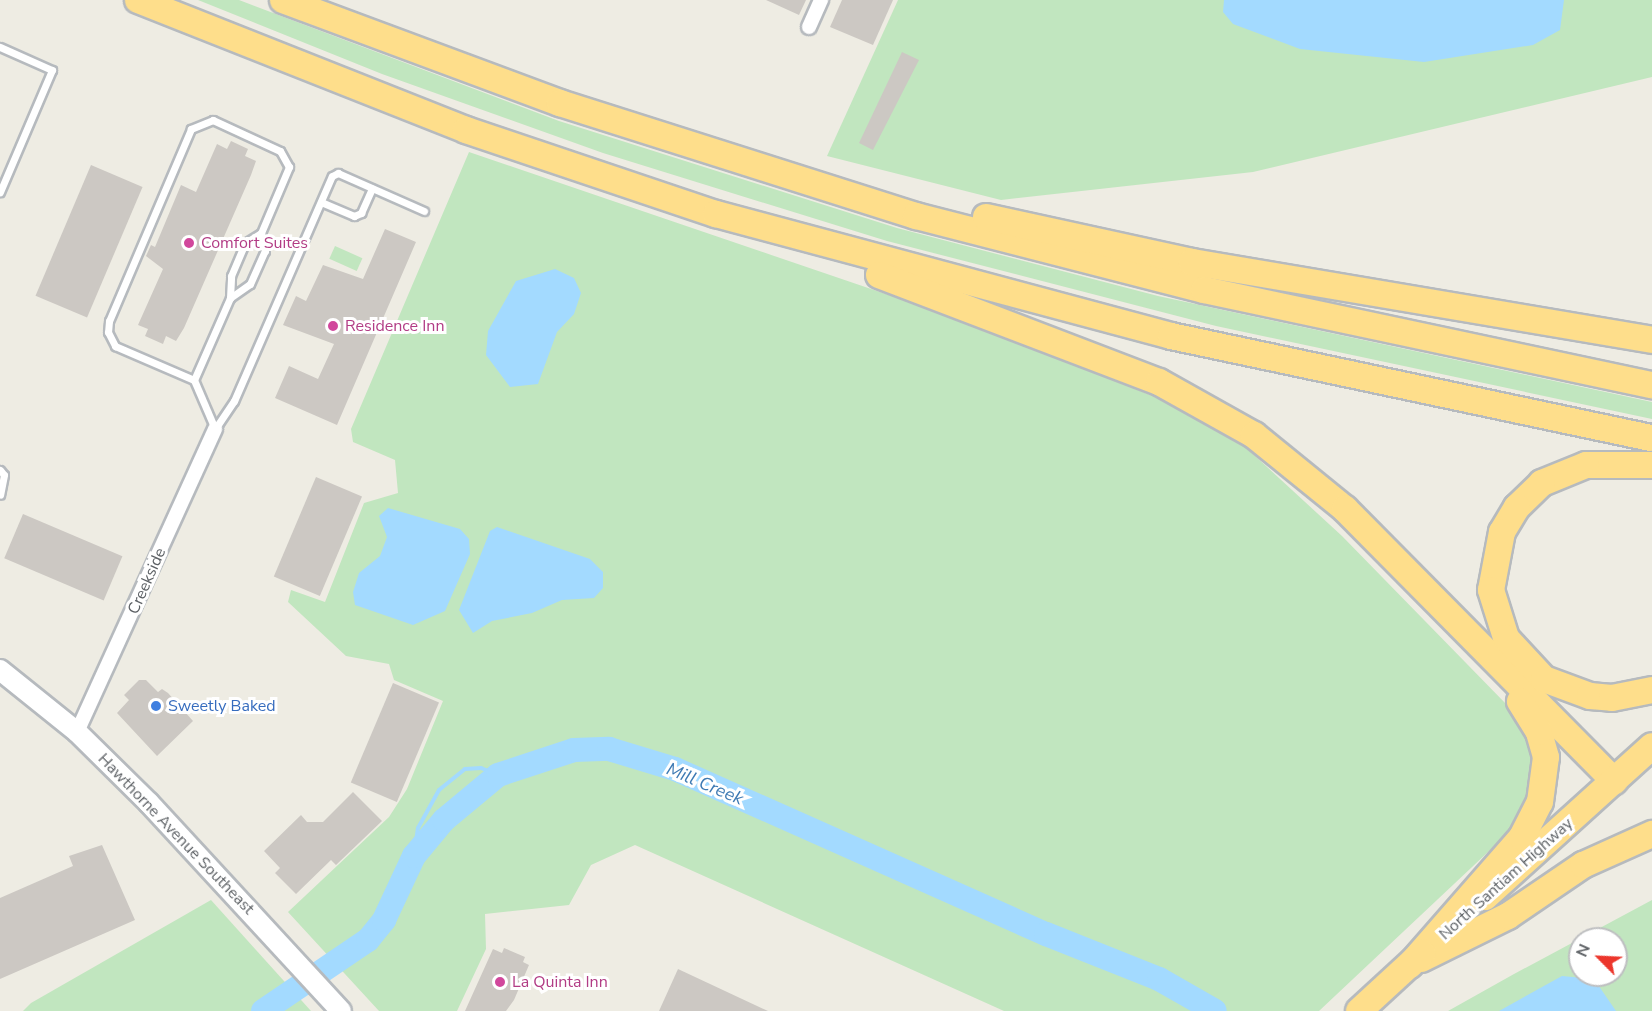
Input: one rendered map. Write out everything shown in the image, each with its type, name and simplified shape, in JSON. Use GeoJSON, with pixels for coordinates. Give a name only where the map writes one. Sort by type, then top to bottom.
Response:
{"type":"FeatureCollection","features":[{"type":"Feature","properties":{"kind":"highway"},"geometry":{"type":"LineString","coordinates":[[138,0],[455,126],[716,214],[1159,382],[1254,435],[1345,509],[1614,781]]}},
{"type":"Feature","properties":{"kind":"highway"},"geometry":{"type":"LineString","coordinates":[[283,0],[582,110],[847,192],[916,216],[1141,275],[1652,385]]}},
{"type":"Feature","properties":{"kind":"highway"},"geometry":{"type":"LineString","coordinates":[[847,192],[918,201],[1274,277],[1652,340]]}},
{"type":"Feature","properties":{"kind":"highway"},"geometry":{"type":"LineString","coordinates":[[716,214],[1171,336],[1652,438]]}},
{"type":"Feature","properties":{"kind":"highway"},"geometry":{"type":"LineString","coordinates":[[1652,465],[1586,465],[1542,483],[1517,507],[1502,531],[1491,590],[1506,638],[1544,679],[1590,696],[1612,698],[1652,690]]}},
{"type":"Feature","properties":{"kind":"highway"},"geometry":{"type":"LineString","coordinates":[[1345,509],[1364,542],[1522,704],[1539,732],[1546,757],[1540,802],[1522,837],[1410,965]]}},
{"type":"Feature","properties":{"kind":"highway","name":"North Santiam Highway"},"geometry":{"type":"LineString","coordinates":[[1359,1011],[1652,746]]}},
{"type":"Feature","properties":{"kind":"highway"},"geometry":{"type":"LineString","coordinates":[[1410,965],[1508,916],[1582,865],[1652,834]]}},
{"type":"Feature","properties":{"kind":"main road","name":"Hawthorne Avenue Southeast"},"geometry":{"type":"LineString","coordinates":[[0,670],[77,732],[259,921],[341,1011]]}},
{"type":"Feature","properties":{"kind":"street"},"geometry":{"type":"LineString","coordinates":[[809,27],[821,0]]}},
{"type":"Feature","properties":{"kind":"street","name":"Creekside"},"geometry":{"type":"LineString","coordinates":[[77,732],[215,429]]}},
{"type":"Feature","properties":{"kind":"lane"},"geometry":{"type":"LineString","coordinates":[[0,47],[52,70],[0,192]]}},
{"type":"Feature","properties":{"kind":"lane"},"geometry":{"type":"LineString","coordinates":[[215,429],[194,380],[115,346],[108,332],[109,321],[191,129],[213,120],[280,152],[289,162],[261,233],[265,251],[250,284],[230,298]]}},
{"type":"Feature","properties":{"kind":"lane"},"geometry":{"type":"LineString","coordinates":[[215,429],[234,401],[321,202],[338,173],[424,211]]}},
{"type":"Feature","properties":{"kind":"lane"},"geometry":{"type":"LineString","coordinates":[[321,202],[354,216],[361,213],[372,188]]}},
{"type":"Feature","properties":{"kind":"lane"},"geometry":{"type":"LineString","coordinates":[[194,380],[230,298],[231,276],[245,243],[261,233]]}},
{"type":"Feature","properties":{"kind":"lane"},"geometry":{"type":"LineString","coordinates":[[0,470],[4,475],[0,495]]}},
{"type":"Feature","properties":{"kind":"green space"},"geometry":{"type":"Polygon","coordinates":[[[198,0],[239,0],[559,121],[897,228],[1158,296],[1652,402],[1652,419],[1216,326],[887,241],[603,153],[382,74],[198,0]]]}},
{"type":"Feature","properties":{"kind":"green space"},"geometry":{"type":"Polygon","coordinates":[[[898,0],[1652,0],[1652,77],[1253,172],[1001,200],[827,156],[898,0]]]}},
{"type":"Feature","properties":{"kind":"green space"},"geometry":{"type":"Polygon","coordinates":[[[469,152],[1012,337],[1195,414],[1242,444],[1342,536],[1508,706],[1535,755],[1522,820],[1319,1011],[1004,1011],[635,845],[591,865],[569,905],[485,914],[486,949],[457,1011],[379,1011],[288,912],[389,817],[407,789],[443,701],[394,680],[389,664],[346,656],[288,602],[291,590],[325,602],[364,503],[398,493],[395,460],[353,442],[351,429],[469,152]]]}},
{"type":"Feature","properties":{"kind":"green space"},"geometry":{"type":"Polygon","coordinates":[[[335,246],[362,258],[357,271],[329,259],[335,246]]]}},
{"type":"Feature","properties":{"kind":"green space"},"geometry":{"type":"Polygon","coordinates":[[[211,900],[311,1011],[23,1011],[31,1003],[211,900]]]}},
{"type":"Feature","properties":{"kind":"green space"},"geometry":{"type":"Polygon","coordinates":[[[1652,900],[1652,1011],[1448,1011],[1568,945],[1568,987],[1628,987],[1628,927],[1602,927],[1652,900]]]}},
{"type":"Feature","properties":{"kind":"water"},"geometry":{"type":"Polygon","coordinates":[[[1224,0],[1564,0],[1560,30],[1533,45],[1424,62],[1300,49],[1233,24],[1223,12],[1224,0]]]}},
{"type":"Feature","properties":{"kind":"water"},"geometry":{"type":"Polygon","coordinates":[[[555,269],[574,278],[581,293],[574,314],[557,332],[538,384],[510,387],[486,355],[488,331],[516,281],[555,269]]]}},
{"type":"Feature","properties":{"kind":"water"},"geometry":{"type":"Polygon","coordinates":[[[388,508],[460,529],[469,539],[470,554],[445,611],[413,625],[355,605],[353,592],[359,573],[380,556],[387,537],[379,516],[388,508]]]}},
{"type":"Feature","properties":{"kind":"water"},"geometry":{"type":"Polygon","coordinates":[[[497,527],[590,559],[603,572],[603,588],[594,598],[562,600],[532,613],[492,621],[473,633],[459,610],[490,531],[497,527]]]}},
{"type":"Feature","properties":{"kind":"water"},"geometry":{"type":"Polygon","coordinates":[[[1562,976],[1568,977],[1568,987],[1600,987],[1616,1011],[1499,1011],[1562,976]]]}},
{"type":"Feature","properties":{"kind":"building"},"geometry":{"type":"Polygon","coordinates":[[[766,0],[806,0],[799,15],[766,0]]]}},
{"type":"Feature","properties":{"kind":"building"},"geometry":{"type":"Polygon","coordinates":[[[842,0],[893,0],[873,45],[830,27],[842,0]]]}},
{"type":"Feature","properties":{"kind":"building"},"geometry":{"type":"Polygon","coordinates":[[[902,52],[919,60],[873,150],[859,143],[902,52]]]}},
{"type":"Feature","properties":{"kind":"building","name":"Comfort Suites"},"geometry":{"type":"Polygon","coordinates":[[[231,141],[248,149],[245,156],[256,161],[184,328],[176,341],[166,336],[163,344],[145,336],[148,329],[138,325],[163,269],[146,256],[151,245],[155,247],[181,185],[196,192],[217,144],[227,149],[231,141]]]}},
{"type":"Feature","properties":{"kind":"building"},"geometry":{"type":"Polygon","coordinates":[[[91,165],[143,187],[87,318],[36,296],[91,165]]]}},
{"type":"Feature","properties":{"kind":"building","name":"Residence Inn"},"geometry":{"type":"Polygon","coordinates":[[[385,229],[416,242],[337,425],[275,398],[289,366],[318,379],[334,344],[283,325],[296,296],[306,301],[323,265],[363,279],[385,229]]]}},
{"type":"Feature","properties":{"kind":"building"},"geometry":{"type":"Polygon","coordinates":[[[316,477],[362,497],[320,596],[274,576],[316,477]]]}},
{"type":"Feature","properties":{"kind":"building"},"geometry":{"type":"Polygon","coordinates":[[[23,514],[122,556],[104,600],[4,558],[23,514]]]}},
{"type":"Feature","properties":{"kind":"building"},"geometry":{"type":"Polygon","coordinates":[[[139,680],[146,680],[158,692],[162,689],[168,693],[193,721],[157,756],[117,713],[129,700],[124,695],[139,680]]]}},
{"type":"Feature","properties":{"kind":"building"},"geometry":{"type":"Polygon","coordinates":[[[393,683],[439,703],[397,802],[351,782],[393,683]]]}},
{"type":"Feature","properties":{"kind":"building"},"geometry":{"type":"Polygon","coordinates":[[[353,792],[382,821],[336,865],[331,860],[296,894],[275,873],[280,868],[264,851],[301,815],[307,822],[323,822],[353,792]]]}},
{"type":"Feature","properties":{"kind":"building"},"geometry":{"type":"Polygon","coordinates":[[[102,845],[135,920],[0,979],[0,898],[73,866],[69,856],[102,845]]]}},
{"type":"Feature","properties":{"kind":"building","name":"La Quinta Inn"},"geometry":{"type":"Polygon","coordinates":[[[504,948],[525,957],[523,962],[529,965],[514,1000],[506,1011],[465,1011],[493,949],[502,953],[504,948]]]}},
{"type":"Feature","properties":{"kind":"building"},"geometry":{"type":"Polygon","coordinates":[[[678,969],[768,1011],[659,1011],[678,969]]]}},
{"type":"Feature","properties":{"kind":"waterway","name":"Mill Creek"},"geometry":{"type":"LineString","coordinates":[[263,1011],[368,940],[384,920],[414,856],[444,820],[498,775],[574,750],[609,749],[675,769],[1046,934],[1159,979],[1215,1011]]}},
{"type":"Feature","properties":{"kind":"waterway"},"geometry":{"type":"LineString","coordinates":[[414,856],[418,828],[439,790],[465,769],[481,768],[498,775]]}},
{"type":"Feature","properties":{"kind":"place","name":"Comfort Suites"},"geometry":{"type":"Point","coordinates":[189,243]}},
{"type":"Feature","properties":{"kind":"place","name":"Residence Inn"},"geometry":{"type":"Point","coordinates":[333,326]}},
{"type":"Feature","properties":{"kind":"place","name":"Sweetly Baked"},"geometry":{"type":"Point","coordinates":[156,706]}},
{"type":"Feature","properties":{"kind":"place","name":"La Quinta Inn"},"geometry":{"type":"Point","coordinates":[500,982]}}]}
